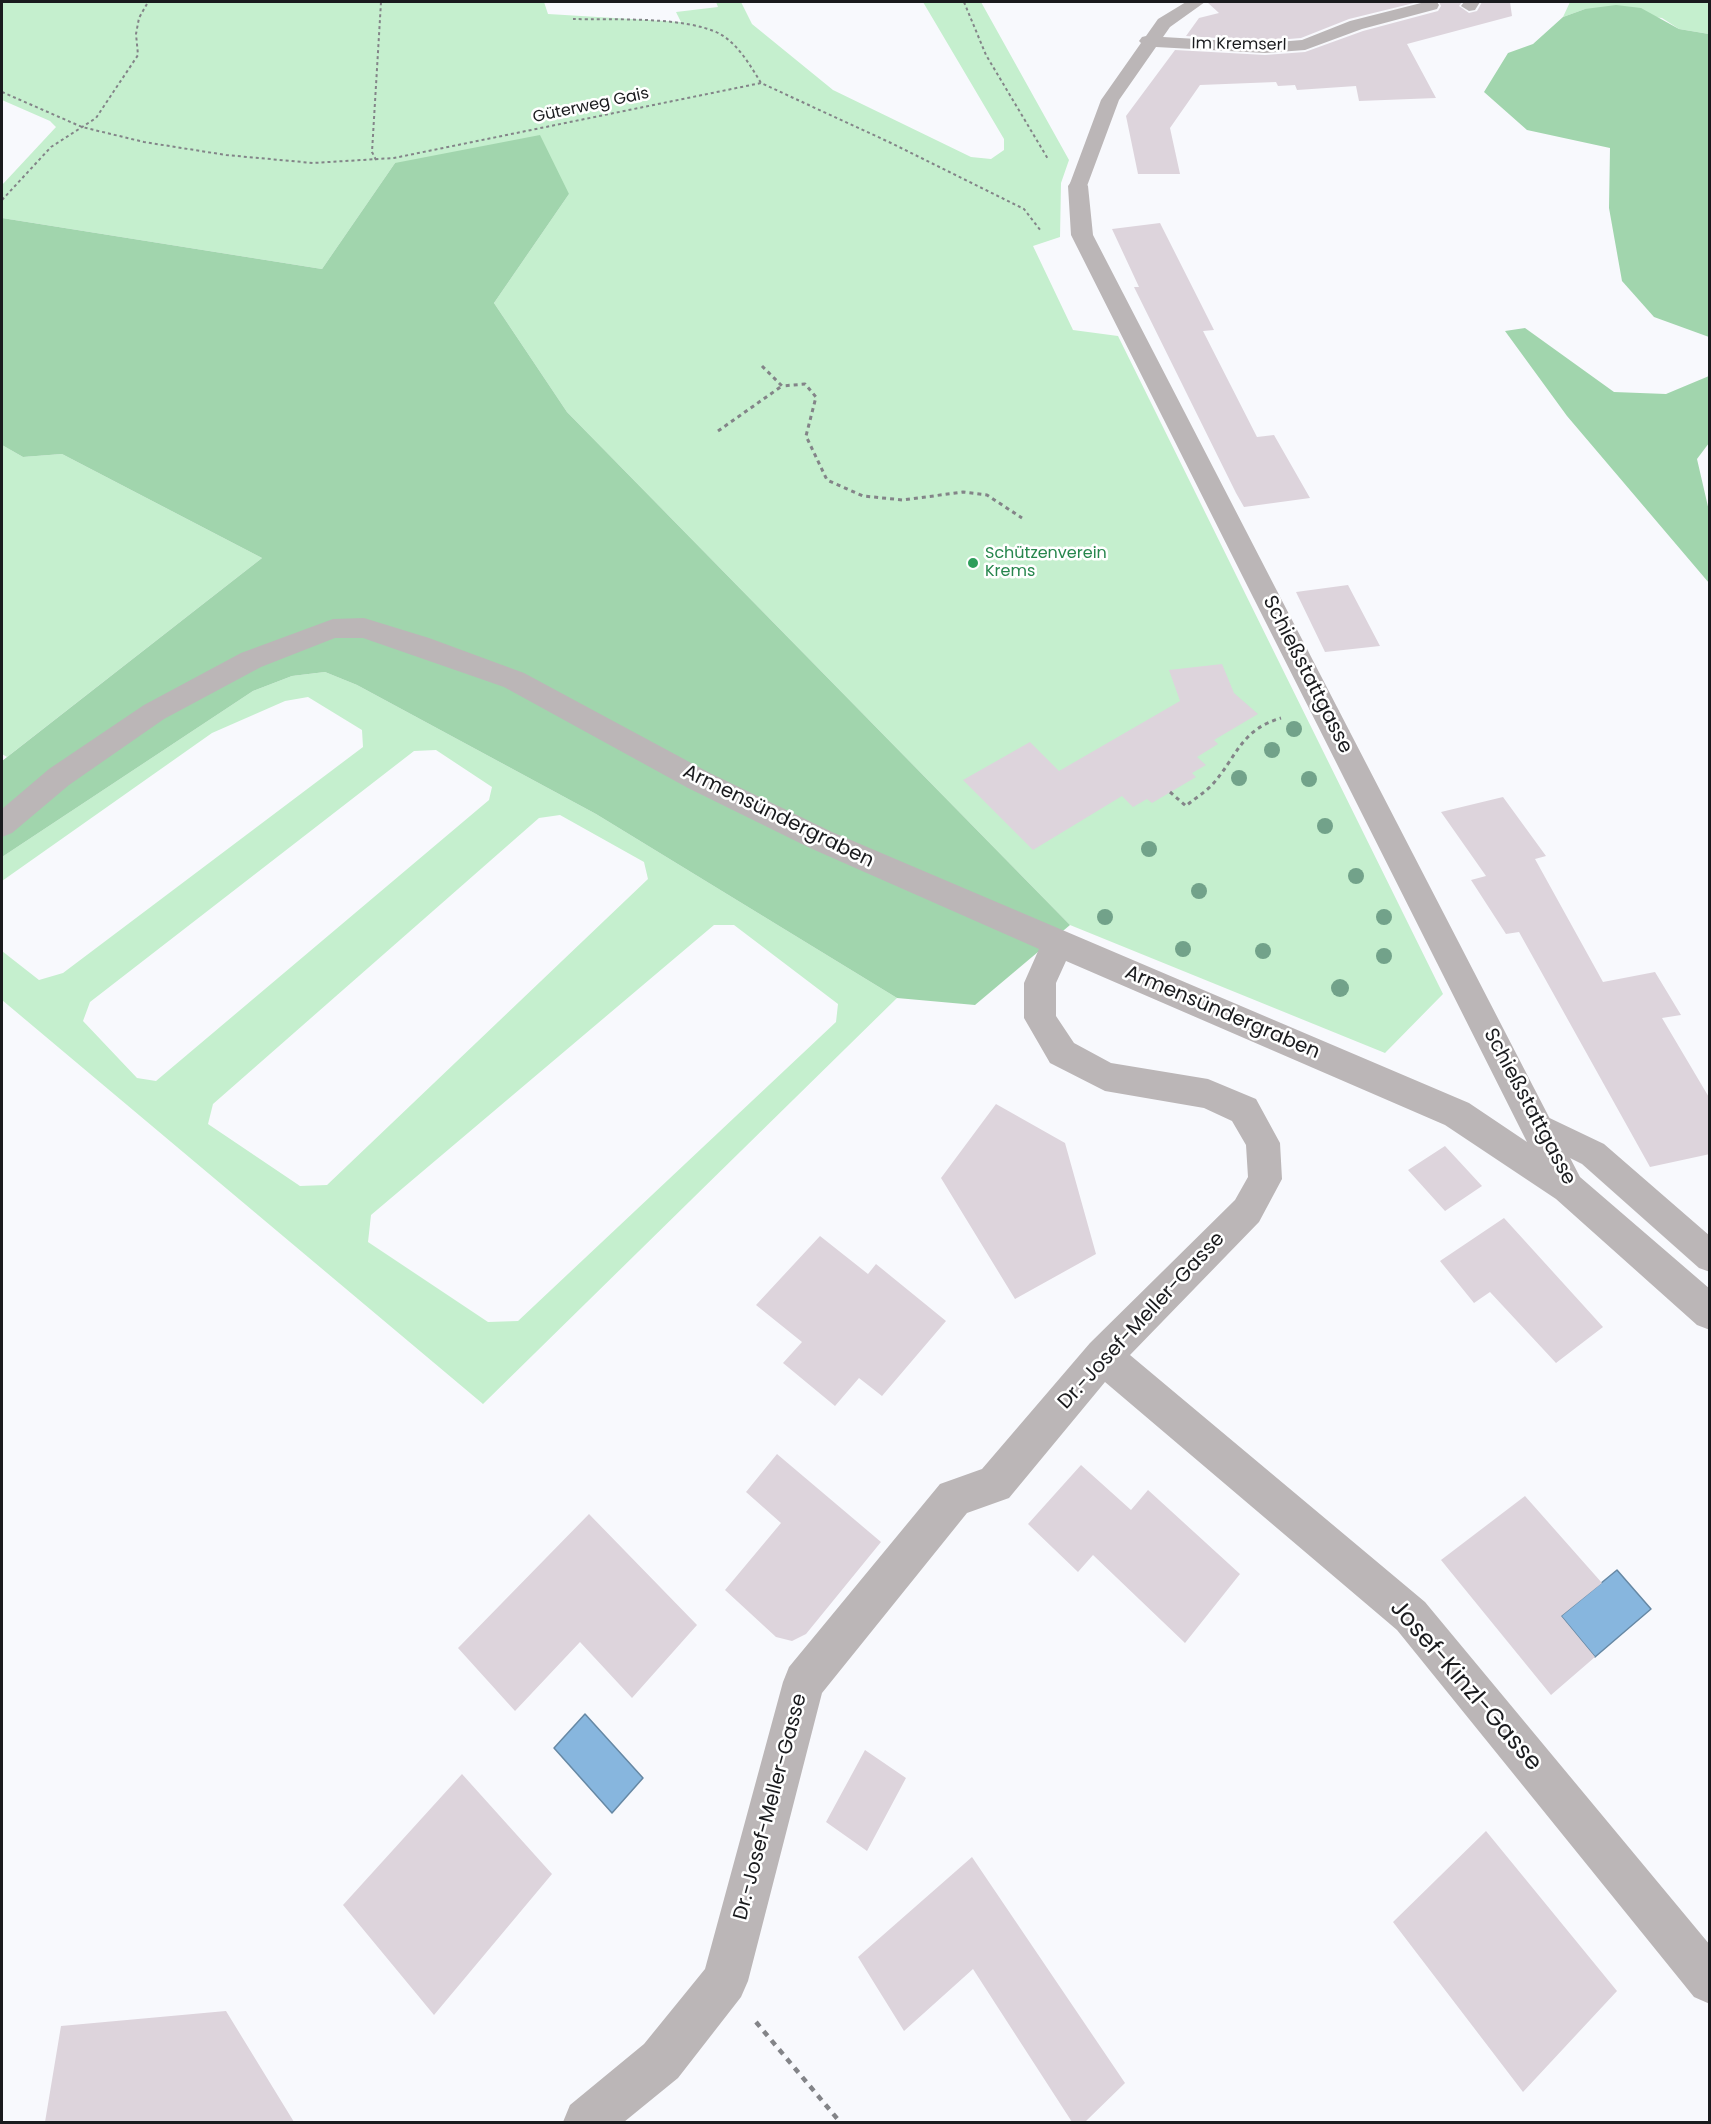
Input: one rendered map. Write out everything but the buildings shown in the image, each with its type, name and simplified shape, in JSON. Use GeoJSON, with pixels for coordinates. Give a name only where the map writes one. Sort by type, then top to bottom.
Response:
{"type":"FeatureCollection","features":[{"type":"Feature","properties":{"kind":"street","name":"Schießstattgasse"},"geometry":{"type":"LineString","coordinates":[[1078,186],[1082,236],[1568,1188],[1710,1313]]}},
{"type":"Feature","properties":{"kind":"street","name":"Armensündergraben"},"geometry":{"type":"LineString","coordinates":[[2,825],[59,777],[154,712],[251,660],[333,628],[364,628],[419,645],[514,680],[698,780],[821,840],[1457,1114],[1568,1188]]}},
{"type":"Feature","properties":{"kind":"street","name":"Dr.-Josef-Meller-Gasse"},"geometry":{"type":"LineString","coordinates":[[587,2122],[661,2061],[725,1981],[804,1682],[954,1498],[994,1484],[1103,1356],[1247,1211],[1265,1179],[1263,1143],[1244,1110],[1208,1094],[1105,1077],[1062,1053],[1040,1018],[1040,983],[1058,943]]}},
{"type":"Feature","properties":{"kind":"street","name":"Josef-Kinzl-Gasse"},"geometry":{"type":"LineString","coordinates":[[1103,1356],[1411,1616],[1710,1981]]}},
{"type":"Feature","properties":{"kind":"lane"},"geometry":{"type":"LineString","coordinates":[[1078,186],[1110,100],[1149,41],[1164,23],[1197,2]]}},
{"type":"Feature","properties":{"kind":"lane","name":"Im Kremserl"},"geometry":{"type":"LineString","coordinates":[[1149,41],[1233,47],[1305,45],[1356,25],[1431,5]]}},
{"type":"Feature","properties":{"kind":"lane"},"geometry":{"type":"LineString","coordinates":[[1538,1126],[1593,1154],[1710,1257]]}},
{"type":"Feature","properties":{"kind":"path"},"geometry":{"type":"LineString","coordinates":[[2,200],[51,147],[96,118],[138,55],[136,34],[139,18],[148,2]]}},
{"type":"Feature","properties":{"kind":"path"},"geometry":{"type":"LineString","coordinates":[[376,160],[372,152],[381,2]]}},
{"type":"Feature","properties":{"kind":"path"},"geometry":{"type":"LineString","coordinates":[[964,2],[986,55],[1056,174],[1078,186]]}},
{"type":"Feature","properties":{"kind":"path"},"geometry":{"type":"LineString","coordinates":[[573,19],[647,22],[704,28],[719,34],[745,56],[761,83],[891,143],[1024,209],[1045,236]]}},
{"type":"Feature","properties":{"kind":"path","name":"Güterweg Gais"},"geometry":{"type":"LineString","coordinates":[[2,92],[82,127],[144,142],[226,155],[313,164],[376,160],[761,83]]}},
{"type":"Feature","properties":{"kind":"path"},"geometry":{"type":"LineString","coordinates":[[762,366],[782,386]]}},
{"type":"Feature","properties":{"kind":"path"},"geometry":{"type":"LineString","coordinates":[[718,430],[782,386],[805,384],[816,397],[806,436],[827,480],[862,496],[903,500],[963,492],[987,495],[1022,518]]}},
{"type":"Feature","properties":{"kind":"path"},"geometry":{"type":"LineString","coordinates":[[1170,792],[1186,806],[1214,783],[1236,746],[1265,721],[1327,712]]}},
{"type":"Feature","properties":{"kind":"path"},"geometry":{"type":"LineString","coordinates":[[725,1981],[768,2038],[840,2122]]}},
{"type":"Feature","properties":{"kind":"green space"},"geometry":{"type":"Polygon","coordinates":[[[2,2],[544,2],[548,14],[681,22],[676,12],[718,7],[716,2],[741,2],[752,24],[833,90],[971,157],[991,159],[1004,150],[1004,139],[923,2],[981,2],[1069,160],[1061,183],[1060,237],[1033,246],[1073,330],[1118,336],[1443,994],[1385,1053],[1070,925],[567,412],[494,303],[569,194],[395,163],[322,269],[2,218],[2,185],[56,127],[50,121],[2,100],[2,2]]]}},
{"type":"Feature","properties":{"kind":"green space"},"geometry":{"type":"Polygon","coordinates":[[[1570,2],[1709,2],[1709,34],[1679,29],[1662,18],[1585,9],[1563,17],[1570,2]]]}},
{"type":"Feature","properties":{"kind":"green space"},"geometry":{"type":"Polygon","coordinates":[[[1616,5],[1641,8],[1679,29],[1709,34],[1709,337],[1654,317],[1622,281],[1609,208],[1610,148],[1527,130],[1484,92],[1508,53],[1533,44],[1563,17],[1585,9],[1616,5]]]}},
{"type":"Feature","properties":{"kind":"green space"},"geometry":{"type":"Polygon","coordinates":[[[540,135],[569,194],[494,303],[567,412],[1070,925],[975,1005],[897,998],[596,814],[357,685],[325,672],[292,676],[253,691],[2,857],[2,761],[262,558],[62,454],[23,457],[2,445],[2,218],[322,269],[395,163],[540,135]]]}},
{"type":"Feature","properties":{"kind":"green space"},"geometry":{"type":"Polygon","coordinates":[[[1525,328],[1614,392],[1666,394],[1709,376],[1709,443],[1697,459],[1709,511],[1709,583],[1567,416],[1505,331],[1525,328]]]}},
{"type":"Feature","properties":{"kind":"green space"},"geometry":{"type":"Polygon","coordinates":[[[2,445],[23,457],[62,454],[262,558],[7,757],[2,754],[2,445]]]}},
{"type":"Feature","properties":{"kind":"green space"},"geometry":{"type":"Polygon","coordinates":[[[325,672],[357,685],[596,814],[897,998],[483,1404],[2,1000],[2,951],[39,980],[63,973],[363,747],[362,730],[308,697],[285,701],[212,733],[2,881],[2,857],[253,691],[292,676],[325,672]],[[436,750],[414,751],[90,1002],[83,1021],[137,1078],[156,1081],[489,800],[492,787],[436,750]],[[560,815],[539,818],[213,1104],[208,1124],[300,1186],[327,1185],[648,879],[644,862],[560,815]],[[714,925],[371,1215],[368,1242],[488,1322],[518,1321],[836,1022],[838,1004],[734,925],[714,925]]]}},
{"type":"Feature","properties":{"kind":"water"},"geometry":{"type":"Polygon","coordinates":[[[1617,1570],[1651,1609],[1595,1657],[1561,1616],[1617,1570]]]}},
{"type":"Feature","properties":{"kind":"water"},"geometry":{"type":"Polygon","coordinates":[[[585,1714],[643,1778],[612,1813],[554,1748],[585,1714]]]}},
{"type":"Feature","properties":{"kind":"place","name":"Schützenverein Krems"},"geometry":{"type":"Point","coordinates":[973,563]}}]}
